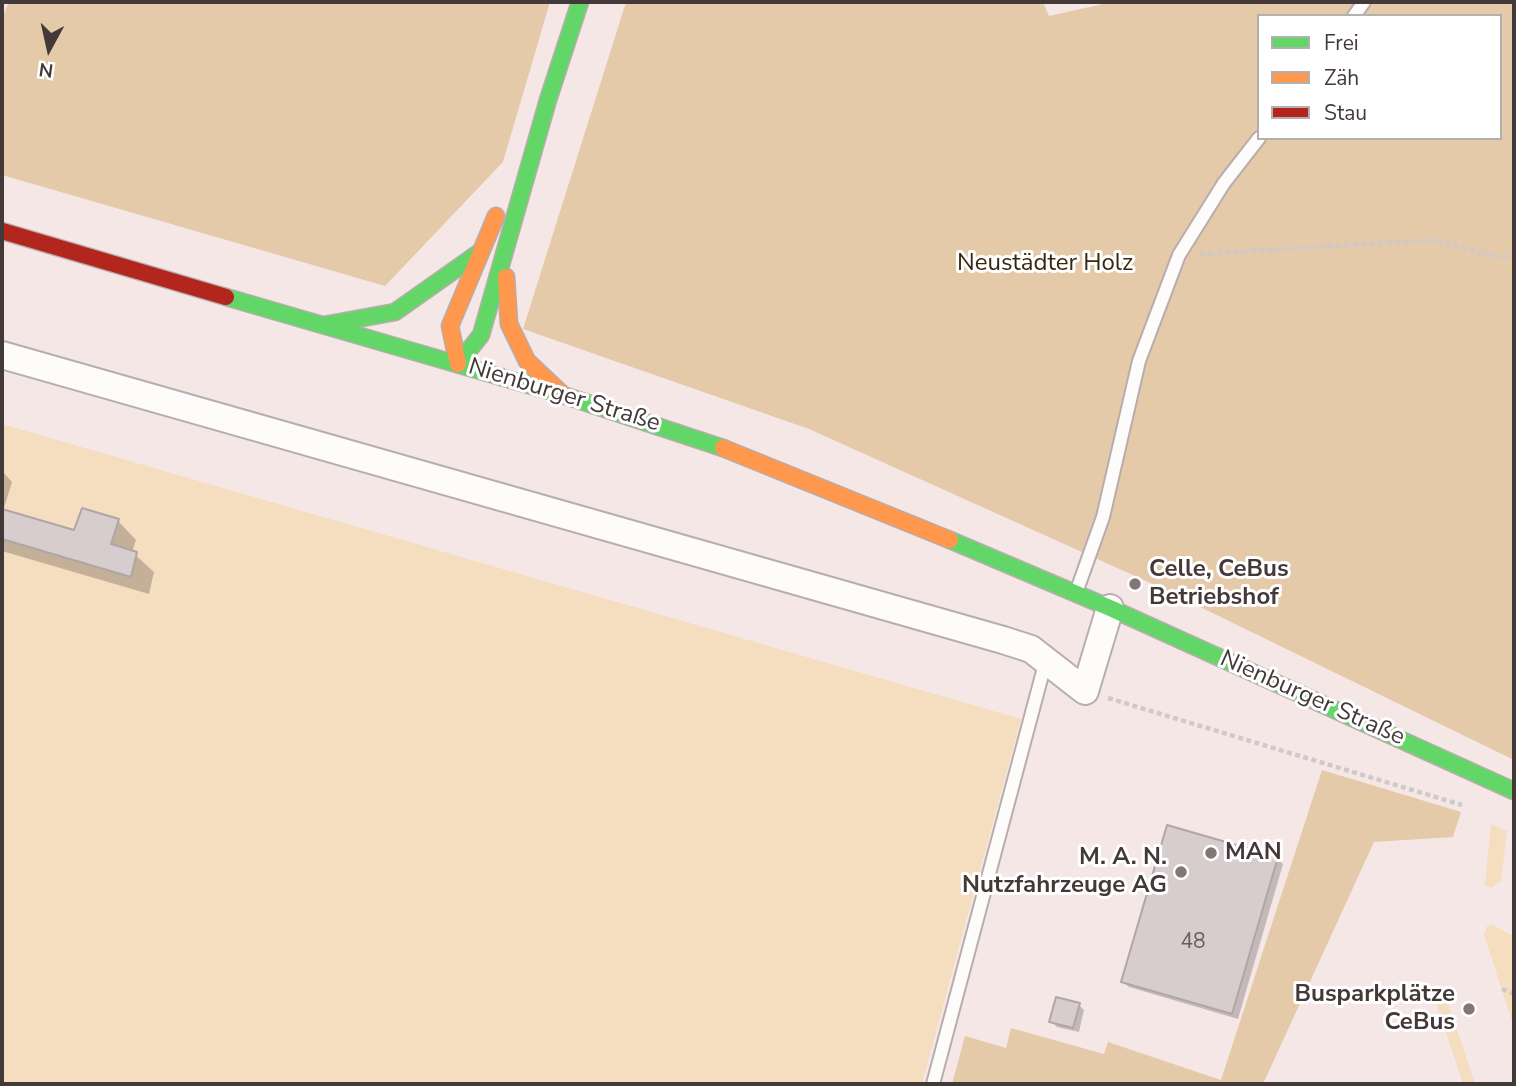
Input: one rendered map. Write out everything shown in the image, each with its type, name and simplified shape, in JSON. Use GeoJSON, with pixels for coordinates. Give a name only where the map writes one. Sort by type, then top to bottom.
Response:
{"type":"FeatureCollection","features":[{"type":"Feature","properties":{"kind":"main road"},"geometry":{"type":"LineString","coordinates":[[458,364],[481,335],[505,259],[548,100],[580,2]]}},
{"type":"Feature","properties":{"kind":"main road"},"geometry":{"type":"LineString","coordinates":[[458,364],[450,326],[548,100]]}},
{"type":"Feature","properties":{"kind":"main road","name":"Nienburger Straße"},"geometry":{"type":"LineString","coordinates":[[2,231],[670,428],[779,468],[1110,608],[1514,791]]}},
{"type":"Feature","properties":{"kind":"main road"},"geometry":{"type":"LineString","coordinates":[[324,325],[395,312],[481,251]]}},
{"type":"Feature","properties":{"kind":"main road"},"geometry":{"type":"LineString","coordinates":[[505,259],[509,324],[527,361],[563,396]]}},
{"type":"Feature","properties":{"kind":"street"},"geometry":{"type":"LineString","coordinates":[[2,355],[1003,640],[1031,649],[1084,691],[1110,608]]}},
{"type":"Feature","properties":{"kind":"lane"},"geometry":{"type":"LineString","coordinates":[[1076,594],[1103,517],[1139,360],[1179,255],[1224,183],[1257,140]]}},
{"type":"Feature","properties":{"kind":"lane"},"geometry":{"type":"LineString","coordinates":[[933,1084],[1046,660]]}},
{"type":"Feature","properties":{"kind":"path"},"geometry":{"type":"LineString","coordinates":[[1179,255],[1434,240],[1498,257],[1514,257]]}},
{"type":"Feature","properties":{"kind":"path"},"geometry":{"type":"LineString","coordinates":[[1084,691],[1466,806]]}},
{"type":"Feature","properties":{"kind":"path"},"geometry":{"type":"LineString","coordinates":[[1502,989],[1514,994]]}},
{"type":"Feature","properties":{"kind":"shaded area"},"geometry":{"type":"Polygon","coordinates":[[[2,424],[1021,719],[922,1084],[2,1084],[2,424]]]}},
{"type":"Feature","properties":{"kind":"shaded area"},"geometry":{"type":"Polygon","coordinates":[[[1491,824],[1507,831],[1501,881],[1491,888],[1485,885],[1491,824]]]}},
{"type":"Feature","properties":{"kind":"shaded area"},"geometry":{"type":"Polygon","coordinates":[[[1492,925],[1514,936],[1514,1027],[1484,935],[1487,926],[1492,925]]]}},
{"type":"Feature","properties":{"kind":"shaded area"},"geometry":{"type":"Polygon","coordinates":[[[1443,988],[1475,1084],[1463,1084],[1435,1000],[1443,988]]]}},
{"type":"Feature","properties":{"kind":"green space"},"geometry":{"type":"Polygon","coordinates":[[[9,2],[550,2],[503,162],[385,286],[2,175],[2,18],[9,2]]]}},
{"type":"Feature","properties":{"kind":"green space","name":"Neustädter Holz"},"geometry":{"type":"Polygon","coordinates":[[[626,2],[1043,2],[1049,16],[1112,2],[1514,2],[1514,760],[1155,585],[809,429],[523,329],[626,2]]]}},
{"type":"Feature","properties":{"kind":"green space"},"geometry":{"type":"Polygon","coordinates":[[[1322,770],[1461,812],[1453,837],[1374,842],[1263,1084],[952,1084],[965,1036],[1006,1048],[1011,1028],[1104,1054],[1108,1042],[1221,1080],[1322,770]]]}},
{"type":"Feature","properties":{"kind":"building"},"geometry":{"type":"Polygon","coordinates":[[[82,508],[119,519],[111,544],[137,552],[131,577],[2,539],[2,509],[74,530],[82,508]]]}},
{"type":"Feature","properties":{"kind":"building"},"geometry":{"type":"Polygon","coordinates":[[[1167,825],[1278,857],[1232,1014],[1121,982],[1167,825]]]}},
{"type":"Feature","properties":{"kind":"building"},"geometry":{"type":"Polygon","coordinates":[[[1056,997],[1080,1003],[1073,1028],[1049,1022],[1056,997]]]}},
{"type":"Feature","properties":{"kind":"traffic: fast"},"geometry":{"type":"LineString","coordinates":[[458,364],[481,335],[548,100],[580,2]]}},
{"type":"Feature","properties":{"kind":"traffic: fast"},"geometry":{"type":"LineString","coordinates":[[324,325],[395,312],[480,252]]}},
{"type":"Feature","properties":{"kind":"traffic: fast"},"geometry":{"type":"LineString","coordinates":[[226,297],[563,395],[723,448]]}},
{"type":"Feature","properties":{"kind":"traffic: fast"},"geometry":{"type":"LineString","coordinates":[[950,540],[1110,608],[1514,791]]}},
{"type":"Feature","properties":{"kind":"traffic: slow"},"geometry":{"type":"LineString","coordinates":[[458,364],[450,326],[496,216]]}},
{"type":"Feature","properties":{"kind":"traffic: slow"},"geometry":{"type":"LineString","coordinates":[[506,277],[509,324],[527,361],[563,395]]}},
{"type":"Feature","properties":{"kind":"traffic: slow"},"geometry":{"type":"LineString","coordinates":[[723,448],[950,540]]}},
{"type":"Feature","properties":{"kind":"traffic: jam"},"geometry":{"type":"LineString","coordinates":[[2,231],[226,297]]}},
{"type":"Feature","properties":{"kind":"place","name":"Celle, CeBus Betriebshof"},"geometry":{"type":"Point","coordinates":[1135,584]}},
{"type":"Feature","properties":{"kind":"place","name":"MAN"},"geometry":{"type":"Point","coordinates":[1211,853]}},
{"type":"Feature","properties":{"kind":"place","name":"M. A. N. Nutzfahrzeuge AG"},"geometry":{"type":"Point","coordinates":[1181,872]}},
{"type":"Feature","properties":{"kind":"place","name":"Busparkplätze CeBus"},"geometry":{"type":"Point","coordinates":[1469,1009]}}]}
